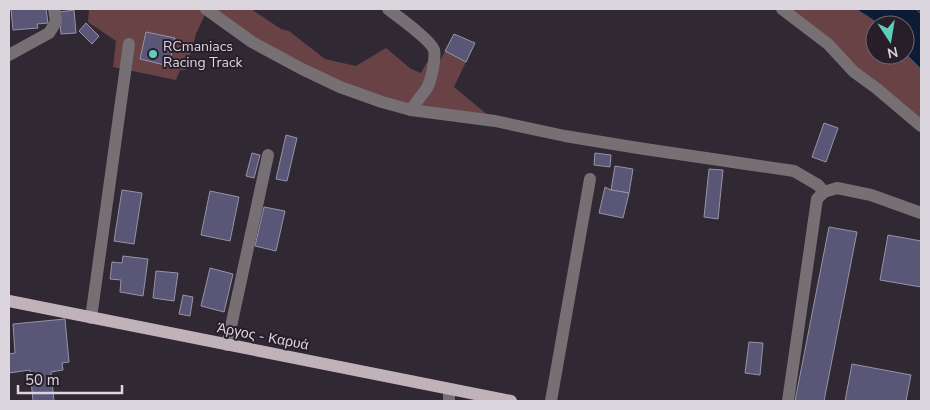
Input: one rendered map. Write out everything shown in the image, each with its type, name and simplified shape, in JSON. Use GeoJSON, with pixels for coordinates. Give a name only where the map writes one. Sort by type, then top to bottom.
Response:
{"type":"FeatureCollection","features":[{"type":"Feature","properties":{"kind":"main road","name":"Άργος - Καρυά"},"geometry":{"type":"LineString","coordinates":[[9,301],[227,345],[449,395],[510,401]]}},
{"type":"Feature","properties":{"kind":"street"},"geometry":{"type":"LineString","coordinates":[[9,55],[49,33],[56,22],[54,9]]}},
{"type":"Feature","properties":{"kind":"street"},"geometry":{"type":"LineString","coordinates":[[206,9],[252,42],[302,69],[340,87],[382,102],[412,110],[495,121],[566,136],[794,171],[818,185],[824,192]]}},
{"type":"Feature","properties":{"kind":"street"},"geometry":{"type":"LineString","coordinates":[[388,9],[427,40],[434,50],[432,76],[427,88],[417,100],[412,110]]}},
{"type":"Feature","properties":{"kind":"street"},"geometry":{"type":"LineString","coordinates":[[782,9],[828,44],[854,72],[921,126]]}},
{"type":"Feature","properties":{"kind":"street"},"geometry":{"type":"LineString","coordinates":[[91,318],[128,44]]}},
{"type":"Feature","properties":{"kind":"street"},"geometry":{"type":"LineString","coordinates":[[227,345],[268,155]]}},
{"type":"Feature","properties":{"kind":"street"},"geometry":{"type":"LineString","coordinates":[[551,401],[590,179]]}},
{"type":"Feature","properties":{"kind":"street"},"geometry":{"type":"LineString","coordinates":[[788,401],[817,199],[824,192],[837,188],[871,195],[921,214]]}},
{"type":"Feature","properties":{"kind":"shaded area"},"geometry":{"type":"Polygon","coordinates":[[[89,9],[251,9],[281,29],[289,31],[325,59],[356,66],[386,48],[411,69],[421,73],[427,62],[439,63],[454,34],[475,43],[454,87],[495,121],[440,113],[340,87],[207,10],[196,34],[186,70],[180,70],[176,80],[113,67],[116,41],[88,22],[89,9]]]}},
{"type":"Feature","properties":{"kind":"shaded area"},"geometry":{"type":"Polygon","coordinates":[[[782,9],[856,9],[865,15],[865,65],[915,65],[915,63],[921,69],[921,126],[782,9]]]}},
{"type":"Feature","properties":{"kind":"water"},"geometry":{"type":"Polygon","coordinates":[[[856,9],[916,9],[921,14],[921,69],[915,63],[915,15],[865,15],[856,9]]]}},
{"type":"Feature","properties":{"kind":"building"},"geometry":{"type":"Polygon","coordinates":[[[11,9],[46,9],[48,23],[37,24],[38,28],[13,30],[11,9]]]}},
{"type":"Feature","properties":{"kind":"building"},"geometry":{"type":"Polygon","coordinates":[[[74,10],[76,33],[61,34],[59,12],[74,10]]]}},
{"type":"Feature","properties":{"kind":"building"},"geometry":{"type":"Polygon","coordinates":[[[86,23],[99,36],[92,44],[79,31],[86,23]]]}},
{"type":"Feature","properties":{"kind":"building"},"geometry":{"type":"Polygon","coordinates":[[[146,32],[175,38],[169,66],[140,59],[146,32]]]}},
{"type":"Feature","properties":{"kind":"building"},"geometry":{"type":"Polygon","coordinates":[[[454,34],[475,43],[466,62],[445,51],[454,34]]]}},
{"type":"Feature","properties":{"kind":"building"},"geometry":{"type":"Polygon","coordinates":[[[824,123],[838,128],[826,162],[812,157],[824,123]]]}},
{"type":"Feature","properties":{"kind":"building"},"geometry":{"type":"Polygon","coordinates":[[[286,135],[297,138],[287,181],[276,179],[286,135]]]}},
{"type":"Feature","properties":{"kind":"building"},"geometry":{"type":"Polygon","coordinates":[[[252,153],[260,155],[254,178],[246,176],[252,153]]]}},
{"type":"Feature","properties":{"kind":"building"},"geometry":{"type":"Polygon","coordinates":[[[595,153],[611,155],[610,167],[594,165],[595,153]]]}},
{"type":"Feature","properties":{"kind":"building"},"geometry":{"type":"Polygon","coordinates":[[[615,166],[633,169],[629,193],[611,190],[615,166]]]}},
{"type":"Feature","properties":{"kind":"building"},"geometry":{"type":"Polygon","coordinates":[[[709,169],[723,170],[718,219],[704,217],[709,169]]]}},
{"type":"Feature","properties":{"kind":"building"},"geometry":{"type":"Polygon","coordinates":[[[605,187],[629,193],[623,218],[599,213],[605,187]]]}},
{"type":"Feature","properties":{"kind":"building"},"geometry":{"type":"Polygon","coordinates":[[[122,190],[142,193],[134,244],[114,241],[122,190]]]}},
{"type":"Feature","properties":{"kind":"building"},"geometry":{"type":"Polygon","coordinates":[[[210,191],[239,197],[230,241],[201,235],[210,191]]]}},
{"type":"Feature","properties":{"kind":"building"},"geometry":{"type":"Polygon","coordinates":[[[264,207],[285,211],[276,251],[255,246],[264,207]]]}},
{"type":"Feature","properties":{"kind":"building"},"geometry":{"type":"Polygon","coordinates":[[[829,227],[857,232],[824,401],[795,401],[829,227]]]}},
{"type":"Feature","properties":{"kind":"building"},"geometry":{"type":"Polygon","coordinates":[[[888,235],[921,241],[921,287],[880,280],[888,235]]]}},
{"type":"Feature","properties":{"kind":"building"},"geometry":{"type":"Polygon","coordinates":[[[123,256],[148,259],[143,296],[120,292],[121,280],[110,279],[112,262],[122,263],[123,256]]]}},
{"type":"Feature","properties":{"kind":"building"},"geometry":{"type":"Polygon","coordinates":[[[210,268],[233,274],[224,312],[201,306],[210,268]]]}},
{"type":"Feature","properties":{"kind":"building"},"geometry":{"type":"Polygon","coordinates":[[[156,271],[178,273],[174,301],[153,298],[156,271]]]}},
{"type":"Feature","properties":{"kind":"building"},"geometry":{"type":"Polygon","coordinates":[[[183,295],[193,297],[190,316],[179,314],[183,295]]]}},
{"type":"Feature","properties":{"kind":"building"},"geometry":{"type":"Polygon","coordinates":[[[65,319],[69,362],[62,363],[63,370],[51,372],[54,401],[33,401],[30,370],[9,373],[9,354],[15,353],[13,324],[65,319]]]}},
{"type":"Feature","properties":{"kind":"building"},"geometry":{"type":"Polygon","coordinates":[[[749,342],[763,343],[760,375],[745,373],[749,342]]]}},
{"type":"Feature","properties":{"kind":"building"},"geometry":{"type":"Polygon","coordinates":[[[852,364],[911,375],[906,401],[845,401],[852,364]]]}},
{"type":"Feature","properties":{"kind":"place","name":"RCmaniacs Racing Track"},"geometry":{"type":"Point","coordinates":[153,54]}}]}
